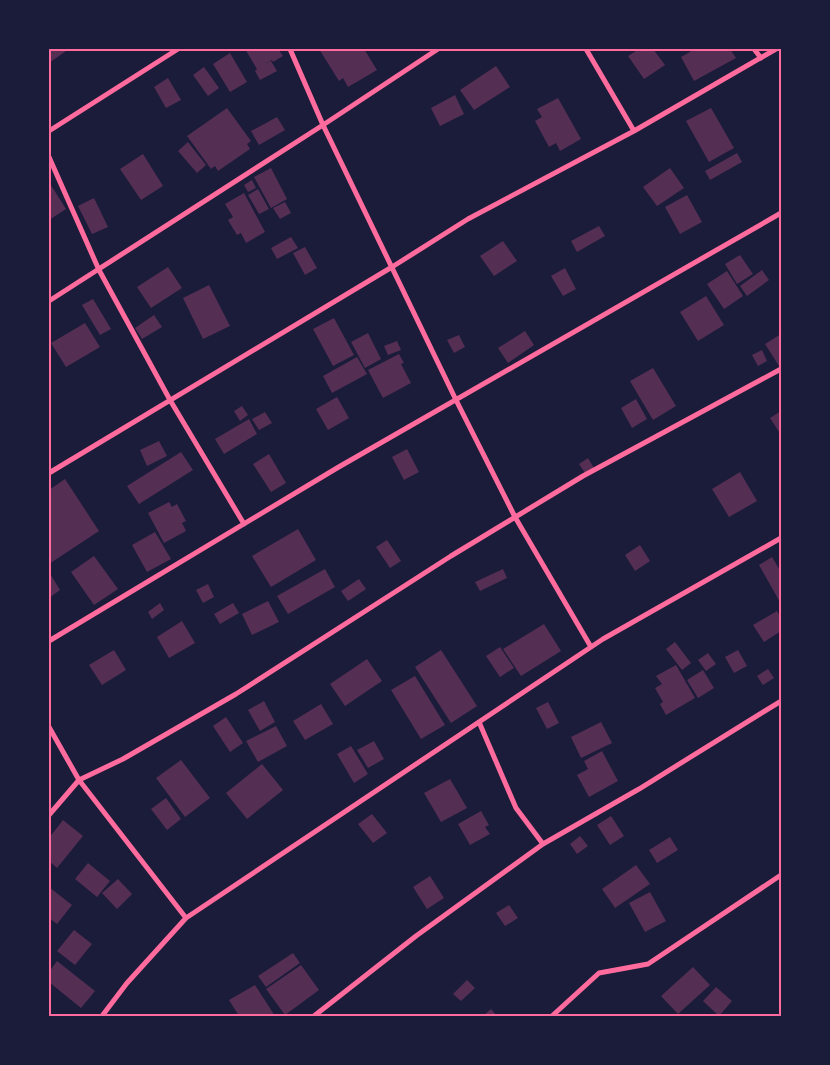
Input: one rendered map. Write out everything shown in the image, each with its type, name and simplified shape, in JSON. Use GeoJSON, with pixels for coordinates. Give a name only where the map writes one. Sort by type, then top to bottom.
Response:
{"type":"FeatureCollection","features":[{"type":"Feature","properties":{"kind":"street"},"geometry":{"type":"LineString","coordinates":[[49,131],[178,49]]}},
{"type":"Feature","properties":{"kind":"street"},"geometry":{"type":"LineString","coordinates":[[290,49],[323,125],[456,400],[516,517],[591,647]]}},
{"type":"Feature","properties":{"kind":"street"},"geometry":{"type":"LineString","coordinates":[[49,301],[438,49]]}},
{"type":"Feature","properties":{"kind":"street"},"geometry":{"type":"LineString","coordinates":[[586,49],[634,132]]}},
{"type":"Feature","properties":{"kind":"street"},"geometry":{"type":"LineString","coordinates":[[754,49],[761,58]]}},
{"type":"Feature","properties":{"kind":"street"},"geometry":{"type":"LineString","coordinates":[[49,473],[392,267],[468,219],[634,132],[776,49]]}},
{"type":"Feature","properties":{"kind":"street"},"geometry":{"type":"LineString","coordinates":[[49,157],[99,270],[170,400],[244,524]]}},
{"type":"Feature","properties":{"kind":"street"},"geometry":{"type":"LineString","coordinates":[[49,641],[337,468],[781,213]]}},
{"type":"Feature","properties":{"kind":"street"},"geometry":{"type":"LineString","coordinates":[[49,815],[78,780],[123,759],[236,694],[451,556],[583,476],[781,368]]}},
{"type":"Feature","properties":{"kind":"street"},"geometry":{"type":"LineString","coordinates":[[102,1016],[127,983],[186,918],[603,639],[781,538]]}},
{"type":"Feature","properties":{"kind":"street"},"geometry":{"type":"LineString","coordinates":[[314,1016],[416,936],[543,844],[639,789],[781,701]]}},
{"type":"Feature","properties":{"kind":"street"},"geometry":{"type":"LineString","coordinates":[[479,722],[516,808],[543,844]]}},
{"type":"Feature","properties":{"kind":"street"},"geometry":{"type":"LineString","coordinates":[[49,727],[78,780],[186,918]]}},
{"type":"Feature","properties":{"kind":"street"},"geometry":{"type":"LineString","coordinates":[[552,1016],[600,973],[648,964],[781,876]]}},
{"type":"Feature","properties":{"kind":"building"},"geometry":{"type":"Polygon","coordinates":[[[49,49],[69,49],[49,63],[49,49]]]}},
{"type":"Feature","properties":{"kind":"building"},"geometry":{"type":"Polygon","coordinates":[[[245,49],[278,49],[283,56],[273,62],[272,60],[263,65],[271,61],[277,71],[260,80],[255,71],[257,69],[245,49]]]}},
{"type":"Feature","properties":{"kind":"building"},"geometry":{"type":"Polygon","coordinates":[[[319,49],[364,49],[377,70],[348,87],[343,78],[339,81],[319,49]]]}},
{"type":"Feature","properties":{"kind":"building"},"geometry":{"type":"Polygon","coordinates":[[[639,49],[653,49],[665,65],[644,79],[628,56],[639,49]]]}},
{"type":"Feature","properties":{"kind":"building"},"geometry":{"type":"Polygon","coordinates":[[[695,49],[730,49],[736,58],[694,81],[681,57],[695,49]]]}},
{"type":"Feature","properties":{"kind":"building"},"geometry":{"type":"Polygon","coordinates":[[[230,53],[247,82],[230,92],[213,64],[230,53]]]}},
{"type":"Feature","properties":{"kind":"building"},"geometry":{"type":"Polygon","coordinates":[[[496,66],[510,87],[474,110],[460,90],[496,66]]]}},
{"type":"Feature","properties":{"kind":"building"},"geometry":{"type":"Polygon","coordinates":[[[204,67],[219,88],[208,96],[193,75],[204,67]]]}},
{"type":"Feature","properties":{"kind":"building"},"geometry":{"type":"Polygon","coordinates":[[[168,78],[181,100],[166,108],[154,87],[168,78]]]}},
{"type":"Feature","properties":{"kind":"building"},"geometry":{"type":"Polygon","coordinates":[[[455,95],[464,114],[440,126],[431,108],[455,95]]]}},
{"type":"Feature","properties":{"kind":"building"},"geometry":{"type":"Polygon","coordinates":[[[558,98],[581,139],[560,151],[556,143],[549,147],[535,121],[542,117],[537,109],[558,98]]]}},
{"type":"Feature","properties":{"kind":"building"},"geometry":{"type":"Polygon","coordinates":[[[227,108],[251,141],[247,144],[250,149],[218,171],[215,166],[211,169],[187,136],[227,108]]]}},
{"type":"Feature","properties":{"kind":"building"},"geometry":{"type":"Polygon","coordinates":[[[711,108],[734,148],[709,162],[686,121],[711,108]]]}},
{"type":"Feature","properties":{"kind":"building"},"geometry":{"type":"Polygon","coordinates":[[[277,117],[285,130],[259,145],[251,131],[277,117]]]}},
{"type":"Feature","properties":{"kind":"building"},"geometry":{"type":"Polygon","coordinates":[[[188,142],[206,165],[197,173],[178,151],[188,142]]]}},
{"type":"Feature","properties":{"kind":"building"},"geometry":{"type":"Polygon","coordinates":[[[737,153],[742,162],[710,180],[705,171],[737,153]]]}},
{"type":"Feature","properties":{"kind":"building"},"geometry":{"type":"Polygon","coordinates":[[[143,154],[163,186],[141,200],[120,169],[143,154]]]}},
{"type":"Feature","properties":{"kind":"building"},"geometry":{"type":"Polygon","coordinates":[[[271,168],[287,199],[271,208],[254,177],[271,168]]]}},
{"type":"Feature","properties":{"kind":"building"},"geometry":{"type":"Polygon","coordinates":[[[670,168],[684,188],[657,206],[643,187],[670,168]]]}},
{"type":"Feature","properties":{"kind":"building"},"geometry":{"type":"Polygon","coordinates":[[[252,180],[256,188],[248,192],[244,185],[252,180]]]}},
{"type":"Feature","properties":{"kind":"building"},"geometry":{"type":"Polygon","coordinates":[[[49,182],[66,209],[49,220],[49,182]]]}},
{"type":"Feature","properties":{"kind":"building"},"geometry":{"type":"Polygon","coordinates":[[[258,189],[269,209],[259,214],[248,195],[258,189]]]}},
{"type":"Feature","properties":{"kind":"building"},"geometry":{"type":"Polygon","coordinates":[[[244,193],[265,232],[246,243],[241,233],[237,235],[228,220],[233,217],[225,204],[244,193]]]}},
{"type":"Feature","properties":{"kind":"building"},"geometry":{"type":"Polygon","coordinates":[[[687,195],[702,222],[680,234],[665,207],[687,195]]]}},
{"type":"Feature","properties":{"kind":"building"},"geometry":{"type":"Polygon","coordinates":[[[94,198],[108,227],[92,234],[78,206],[94,198]]]}},
{"type":"Feature","properties":{"kind":"building"},"geometry":{"type":"Polygon","coordinates":[[[285,202],[291,213],[280,219],[273,208],[285,202]]]}},
{"type":"Feature","properties":{"kind":"building"},"geometry":{"type":"Polygon","coordinates":[[[599,226],[605,236],[577,252],[571,241],[599,226]]]}},
{"type":"Feature","properties":{"kind":"building"},"geometry":{"type":"Polygon","coordinates":[[[291,237],[298,248],[277,259],[271,248],[291,237]]]}},
{"type":"Feature","properties":{"kind":"building"},"geometry":{"type":"Polygon","coordinates":[[[503,241],[517,261],[494,276],[480,256],[503,241]]]}},
{"type":"Feature","properties":{"kind":"building"},"geometry":{"type":"Polygon","coordinates":[[[305,247],[317,268],[305,275],[293,253],[305,247]]]}},
{"type":"Feature","properties":{"kind":"building"},"geometry":{"type":"Polygon","coordinates":[[[740,255],[753,274],[737,284],[725,264],[740,255]]]}},
{"type":"Feature","properties":{"kind":"building"},"geometry":{"type":"Polygon","coordinates":[[[168,267],[182,288],[151,308],[137,287],[168,267]]]}},
{"type":"Feature","properties":{"kind":"building"},"geometry":{"type":"Polygon","coordinates":[[[565,268],[576,289],[563,296],[551,276],[565,268]]]}},
{"type":"Feature","properties":{"kind":"building"},"geometry":{"type":"Polygon","coordinates":[[[762,270],[769,280],[747,296],[740,286],[762,270]]]}},
{"type":"Feature","properties":{"kind":"building"},"geometry":{"type":"Polygon","coordinates":[[[727,271],[743,296],[724,309],[707,284],[727,271]]]}},
{"type":"Feature","properties":{"kind":"building"},"geometry":{"type":"Polygon","coordinates":[[[209,285],[230,326],[203,339],[183,298],[209,285]]]}},
{"type":"Feature","properties":{"kind":"building"},"geometry":{"type":"Polygon","coordinates":[[[706,296],[724,325],[698,341],[680,312],[706,296]]]}},
{"type":"Feature","properties":{"kind":"building"},"geometry":{"type":"Polygon","coordinates":[[[93,299],[111,329],[100,335],[82,305],[93,299]]]}},
{"type":"Feature","properties":{"kind":"building"},"geometry":{"type":"Polygon","coordinates":[[[154,315],[162,327],[142,339],[135,328],[154,315]]]}},
{"type":"Feature","properties":{"kind":"building"},"geometry":{"type":"Polygon","coordinates":[[[334,318],[354,355],[333,366],[313,329],[334,318]]]}},
{"type":"Feature","properties":{"kind":"building"},"geometry":{"type":"Polygon","coordinates":[[[85,323],[100,347],[66,367],[51,343],[85,323]]]}},
{"type":"Feature","properties":{"kind":"building"},"geometry":{"type":"Polygon","coordinates":[[[525,331],[534,345],[508,363],[498,348],[525,331]]]}},
{"type":"Feature","properties":{"kind":"building"},"geometry":{"type":"Polygon","coordinates":[[[368,333],[381,359],[365,368],[351,342],[368,333]]]}},
{"type":"Feature","properties":{"kind":"building"},"geometry":{"type":"Polygon","coordinates":[[[781,334],[781,364],[779,366],[765,344],[781,334]]]}},
{"type":"Feature","properties":{"kind":"building"},"geometry":{"type":"Polygon","coordinates":[[[459,335],[465,347],[454,353],[447,340],[459,335]]]}},
{"type":"Feature","properties":{"kind":"building"},"geometry":{"type":"Polygon","coordinates":[[[397,341],[401,350],[388,355],[384,346],[397,341]]]}},
{"type":"Feature","properties":{"kind":"building"},"geometry":{"type":"Polygon","coordinates":[[[762,350],[767,361],[758,366],[752,355],[762,350]]]}},
{"type":"Feature","properties":{"kind":"building"},"geometry":{"type":"Polygon","coordinates":[[[399,354],[404,363],[401,364],[411,383],[383,398],[368,370],[399,354]]]}},
{"type":"Feature","properties":{"kind":"building"},"geometry":{"type":"Polygon","coordinates":[[[357,357],[367,374],[332,393],[323,376],[357,357]]]}},
{"type":"Feature","properties":{"kind":"building"},"geometry":{"type":"Polygon","coordinates":[[[653,368],[676,406],[653,420],[630,381],[653,368]]]}},
{"type":"Feature","properties":{"kind":"building"},"geometry":{"type":"Polygon","coordinates":[[[337,397],[349,418],[328,430],[316,409],[337,397]]]}},
{"type":"Feature","properties":{"kind":"building"},"geometry":{"type":"Polygon","coordinates":[[[636,399],[647,419],[632,428],[621,408],[636,399]]]}},
{"type":"Feature","properties":{"kind":"building"},"geometry":{"type":"Polygon","coordinates":[[[242,406],[248,415],[240,421],[234,411],[242,406]]]}},
{"type":"Feature","properties":{"kind":"building"},"geometry":{"type":"Polygon","coordinates":[[[781,411],[781,435],[770,418],[781,411]]]}},
{"type":"Feature","properties":{"kind":"building"},"geometry":{"type":"Polygon","coordinates":[[[265,412],[272,423],[259,430],[252,419],[265,412]]]}},
{"type":"Feature","properties":{"kind":"building"},"geometry":{"type":"Polygon","coordinates":[[[249,419],[257,434],[224,454],[215,439],[249,419]]]}},
{"type":"Feature","properties":{"kind":"building"},"geometry":{"type":"Polygon","coordinates":[[[159,441],[167,456],[147,466],[140,450],[159,441]]]}},
{"type":"Feature","properties":{"kind":"building"},"geometry":{"type":"Polygon","coordinates":[[[407,449],[419,472],[404,480],[392,457],[407,449]]]}},
{"type":"Feature","properties":{"kind":"building"},"geometry":{"type":"Polygon","coordinates":[[[181,452],[193,470],[139,504],[127,486],[181,452]]]}},
{"type":"Feature","properties":{"kind":"building"},"geometry":{"type":"Polygon","coordinates":[[[269,454],[286,483],[271,492],[253,464],[269,454]]]}},
{"type":"Feature","properties":{"kind":"building"},"geometry":{"type":"Polygon","coordinates":[[[588,458],[594,468],[585,473],[579,464],[588,458]]]}},
{"type":"Feature","properties":{"kind":"building"},"geometry":{"type":"Polygon","coordinates":[[[740,472],[757,501],[729,517],[712,489],[740,472]]]}},
{"type":"Feature","properties":{"kind":"building"},"geometry":{"type":"Polygon","coordinates":[[[65,479],[99,531],[49,564],[49,490],[65,479]]]}},
{"type":"Feature","properties":{"kind":"building"},"geometry":{"type":"Polygon","coordinates":[[[169,502],[172,507],[177,504],[186,521],[182,523],[186,531],[164,543],[148,513],[169,502]]]}},
{"type":"Feature","properties":{"kind":"building"},"geometry":{"type":"Polygon","coordinates":[[[298,529],[316,560],[271,587],[252,556],[298,529]]]}},
{"type":"Feature","properties":{"kind":"building"},"geometry":{"type":"Polygon","coordinates":[[[155,532],[171,559],[147,572],[132,545],[155,532]]]}},
{"type":"Feature","properties":{"kind":"building"},"geometry":{"type":"Polygon","coordinates":[[[387,540],[401,561],[390,568],[376,547],[387,540]]]}},
{"type":"Feature","properties":{"kind":"building"},"geometry":{"type":"Polygon","coordinates":[[[640,545],[650,561],[635,571],[625,555],[640,545]]]}},
{"type":"Feature","properties":{"kind":"building"},"geometry":{"type":"Polygon","coordinates":[[[94,556],[118,589],[94,605],[71,572],[94,556]]]}},
{"type":"Feature","properties":{"kind":"building"},"geometry":{"type":"Polygon","coordinates":[[[772,557],[781,572],[781,604],[759,565],[772,557]]]}},
{"type":"Feature","properties":{"kind":"building"},"geometry":{"type":"Polygon","coordinates":[[[325,569],[335,587],[288,614],[277,596],[325,569]]]}},
{"type":"Feature","properties":{"kind":"building"},"geometry":{"type":"Polygon","coordinates":[[[503,569],[507,578],[480,591],[475,582],[503,569]]]}},
{"type":"Feature","properties":{"kind":"building"},"geometry":{"type":"Polygon","coordinates":[[[49,572],[60,590],[49,598],[49,572]]]}},
{"type":"Feature","properties":{"kind":"building"},"geometry":{"type":"Polygon","coordinates":[[[359,579],[366,589],[348,601],[341,591],[359,579]]]}},
{"type":"Feature","properties":{"kind":"building"},"geometry":{"type":"Polygon","coordinates":[[[208,584],[214,597],[203,603],[196,590],[208,584]]]}},
{"type":"Feature","properties":{"kind":"building"},"geometry":{"type":"Polygon","coordinates":[[[268,601],[279,622],[252,635],[242,614],[268,601]]]}},
{"type":"Feature","properties":{"kind":"building"},"geometry":{"type":"Polygon","coordinates":[[[160,603],[164,610],[152,619],[148,612],[160,603]]]}},
{"type":"Feature","properties":{"kind":"building"},"geometry":{"type":"Polygon","coordinates":[[[233,603],[239,613],[220,624],[214,614],[233,603]]]}},
{"type":"Feature","properties":{"kind":"building"},"geometry":{"type":"Polygon","coordinates":[[[777,611],[781,618],[781,631],[764,642],[753,625],[777,611]]]}},
{"type":"Feature","properties":{"kind":"building"},"geometry":{"type":"Polygon","coordinates":[[[182,621],[195,643],[169,658],[157,637],[182,621]]]}},
{"type":"Feature","properties":{"kind":"building"},"geometry":{"type":"Polygon","coordinates":[[[544,624],[561,651],[521,676],[503,649],[544,624]]]}},
{"type":"Feature","properties":{"kind":"building"},"geometry":{"type":"Polygon","coordinates":[[[675,642],[691,663],[682,670],[666,649],[675,642]]]}},
{"type":"Feature","properties":{"kind":"building"},"geometry":{"type":"Polygon","coordinates":[[[500,647],[514,668],[500,677],[486,656],[500,647]]]}},
{"type":"Feature","properties":{"kind":"building"},"geometry":{"type":"Polygon","coordinates":[[[114,650],[126,670],[102,685],[89,665],[114,650]]]}},
{"type":"Feature","properties":{"kind":"building"},"geometry":{"type":"Polygon","coordinates":[[[441,650],[477,706],[451,723],[415,667],[441,650]]]}},
{"type":"Feature","properties":{"kind":"building"},"geometry":{"type":"Polygon","coordinates":[[[738,650],[747,666],[734,673],[725,657],[738,650]]]}},
{"type":"Feature","properties":{"kind":"building"},"geometry":{"type":"Polygon","coordinates":[[[708,653],[716,664],[706,671],[698,660],[708,653]]]}},
{"type":"Feature","properties":{"kind":"building"},"geometry":{"type":"Polygon","coordinates":[[[367,659],[382,681],[345,706],[330,684],[367,659]]]}},
{"type":"Feature","properties":{"kind":"building"},"geometry":{"type":"Polygon","coordinates":[[[676,665],[695,698],[666,715],[660,704],[663,702],[655,688],[662,684],[656,676],[676,665]]]}},
{"type":"Feature","properties":{"kind":"building"},"geometry":{"type":"Polygon","coordinates":[[[768,669],[774,678],[763,685],[757,676],[768,669]]]}},
{"type":"Feature","properties":{"kind":"building"},"geometry":{"type":"Polygon","coordinates":[[[703,670],[714,688],[698,698],[687,680],[703,670]]]}},
{"type":"Feature","properties":{"kind":"building"},"geometry":{"type":"Polygon","coordinates":[[[415,676],[445,725],[421,739],[391,690],[415,676]]]}},
{"type":"Feature","properties":{"kind":"building"},"geometry":{"type":"Polygon","coordinates":[[[264,701],[275,722],[260,731],[248,710],[264,701]]]}},
{"type":"Feature","properties":{"kind":"building"},"geometry":{"type":"Polygon","coordinates":[[[548,702],[559,723],[547,729],[536,708],[548,702]]]}},
{"type":"Feature","properties":{"kind":"building"},"geometry":{"type":"Polygon","coordinates":[[[321,704],[333,724],[305,740],[293,721],[321,704]]]}},
{"type":"Feature","properties":{"kind":"building"},"geometry":{"type":"Polygon","coordinates":[[[226,717],[243,743],[230,752],[213,726],[226,717]]]}},
{"type":"Feature","properties":{"kind":"building"},"geometry":{"type":"Polygon","coordinates":[[[601,722],[612,743],[581,758],[571,737],[601,722]]]}},
{"type":"Feature","properties":{"kind":"building"},"geometry":{"type":"Polygon","coordinates":[[[276,726],[287,746],[258,762],[246,741],[276,726]]]}},
{"type":"Feature","properties":{"kind":"building"},"geometry":{"type":"Polygon","coordinates":[[[374,741],[384,759],[368,768],[357,750],[374,741]]]}},
{"type":"Feature","properties":{"kind":"building"},"geometry":{"type":"Polygon","coordinates":[[[351,746],[368,774],[354,783],[337,754],[351,746]]]}},
{"type":"Feature","properties":{"kind":"building"},"geometry":{"type":"Polygon","coordinates":[[[602,751],[618,781],[589,797],[577,775],[588,769],[584,761],[602,751]]]}},
{"type":"Feature","properties":{"kind":"building"},"geometry":{"type":"Polygon","coordinates":[[[181,760],[210,798],[185,817],[156,778],[181,760]]]}},
{"type":"Feature","properties":{"kind":"building"},"geometry":{"type":"Polygon","coordinates":[[[262,764],[283,790],[247,819],[226,793],[262,764]]]}},
{"type":"Feature","properties":{"kind":"building"},"geometry":{"type":"Polygon","coordinates":[[[450,779],[467,808],[441,822],[424,793],[450,779]]]}},
{"type":"Feature","properties":{"kind":"building"},"geometry":{"type":"Polygon","coordinates":[[[166,798],[181,819],[167,830],[151,809],[166,798]]]}},
{"type":"Feature","properties":{"kind":"building"},"geometry":{"type":"Polygon","coordinates":[[[481,811],[489,825],[485,827],[490,834],[470,845],[458,824],[481,811]]]}},
{"type":"Feature","properties":{"kind":"building"},"geometry":{"type":"Polygon","coordinates":[[[372,814],[387,833],[373,843],[358,824],[372,814]]]}},
{"type":"Feature","properties":{"kind":"building"},"geometry":{"type":"Polygon","coordinates":[[[611,816],[624,836],[610,845],[597,825],[611,816]]]}},
{"type":"Feature","properties":{"kind":"building"},"geometry":{"type":"Polygon","coordinates":[[[63,820],[83,836],[57,868],[49,861],[49,838],[63,820]]]}},
{"type":"Feature","properties":{"kind":"building"},"geometry":{"type":"Polygon","coordinates":[[[580,836],[588,846],[577,854],[570,844],[580,836]]]}},
{"type":"Feature","properties":{"kind":"building"},"geometry":{"type":"Polygon","coordinates":[[[670,837],[678,850],[657,863],[649,850],[670,837]]]}},
{"type":"Feature","properties":{"kind":"building"},"geometry":{"type":"Polygon","coordinates":[[[88,863],[110,881],[97,897],[75,879],[88,863]]]}},
{"type":"Feature","properties":{"kind":"building"},"geometry":{"type":"Polygon","coordinates":[[[636,865],[650,884],[615,908],[602,889],[636,865]]]}},
{"type":"Feature","properties":{"kind":"building"},"geometry":{"type":"Polygon","coordinates":[[[430,876],[444,898],[427,909],[413,887],[430,876]]]}},
{"type":"Feature","properties":{"kind":"building"},"geometry":{"type":"Polygon","coordinates":[[[118,879],[132,894],[117,909],[102,893],[118,879]]]}},
{"type":"Feature","properties":{"kind":"building"},"geometry":{"type":"Polygon","coordinates":[[[49,887],[72,905],[57,924],[49,918],[49,887]]]}},
{"type":"Feature","properties":{"kind":"building"},"geometry":{"type":"Polygon","coordinates":[[[650,892],[666,921],[645,932],[629,903],[650,892]]]}},
{"type":"Feature","properties":{"kind":"building"},"geometry":{"type":"Polygon","coordinates":[[[509,905],[518,918],[505,926],[496,913],[509,905]]]}},
{"type":"Feature","properties":{"kind":"building"},"geometry":{"type":"Polygon","coordinates":[[[74,930],[92,944],[75,965],[57,951],[74,930]]]}},
{"type":"Feature","properties":{"kind":"building"},"geometry":{"type":"Polygon","coordinates":[[[293,953],[300,963],[266,987],[258,976],[293,953]]]}},
{"type":"Feature","properties":{"kind":"building"},"geometry":{"type":"Polygon","coordinates":[[[57,961],[95,991],[81,1008],[49,982],[49,972],[57,961]]]}},
{"type":"Feature","properties":{"kind":"building"},"geometry":{"type":"Polygon","coordinates":[[[301,965],[319,990],[285,1015],[266,989],[301,965]]]}},
{"type":"Feature","properties":{"kind":"building"},"geometry":{"type":"Polygon","coordinates":[[[693,967],[710,985],[678,1014],[661,996],[693,967]]]}},
{"type":"Feature","properties":{"kind":"building"},"geometry":{"type":"Polygon","coordinates":[[[467,980],[475,988],[461,1001],[453,994],[467,980]]]}},
{"type":"Feature","properties":{"kind":"building"},"geometry":{"type":"Polygon","coordinates":[[[255,985],[275,1016],[250,1016],[249,1014],[239,1016],[229,1000],[255,985]]]}},
{"type":"Feature","properties":{"kind":"building"},"geometry":{"type":"Polygon","coordinates":[[[716,987],[732,1001],[719,1016],[703,1001],[716,987]]]}},
{"type":"Feature","properties":{"kind":"building"},"geometry":{"type":"Polygon","coordinates":[[[491,1009],[497,1016],[483,1016],[491,1009]]]}}]}
